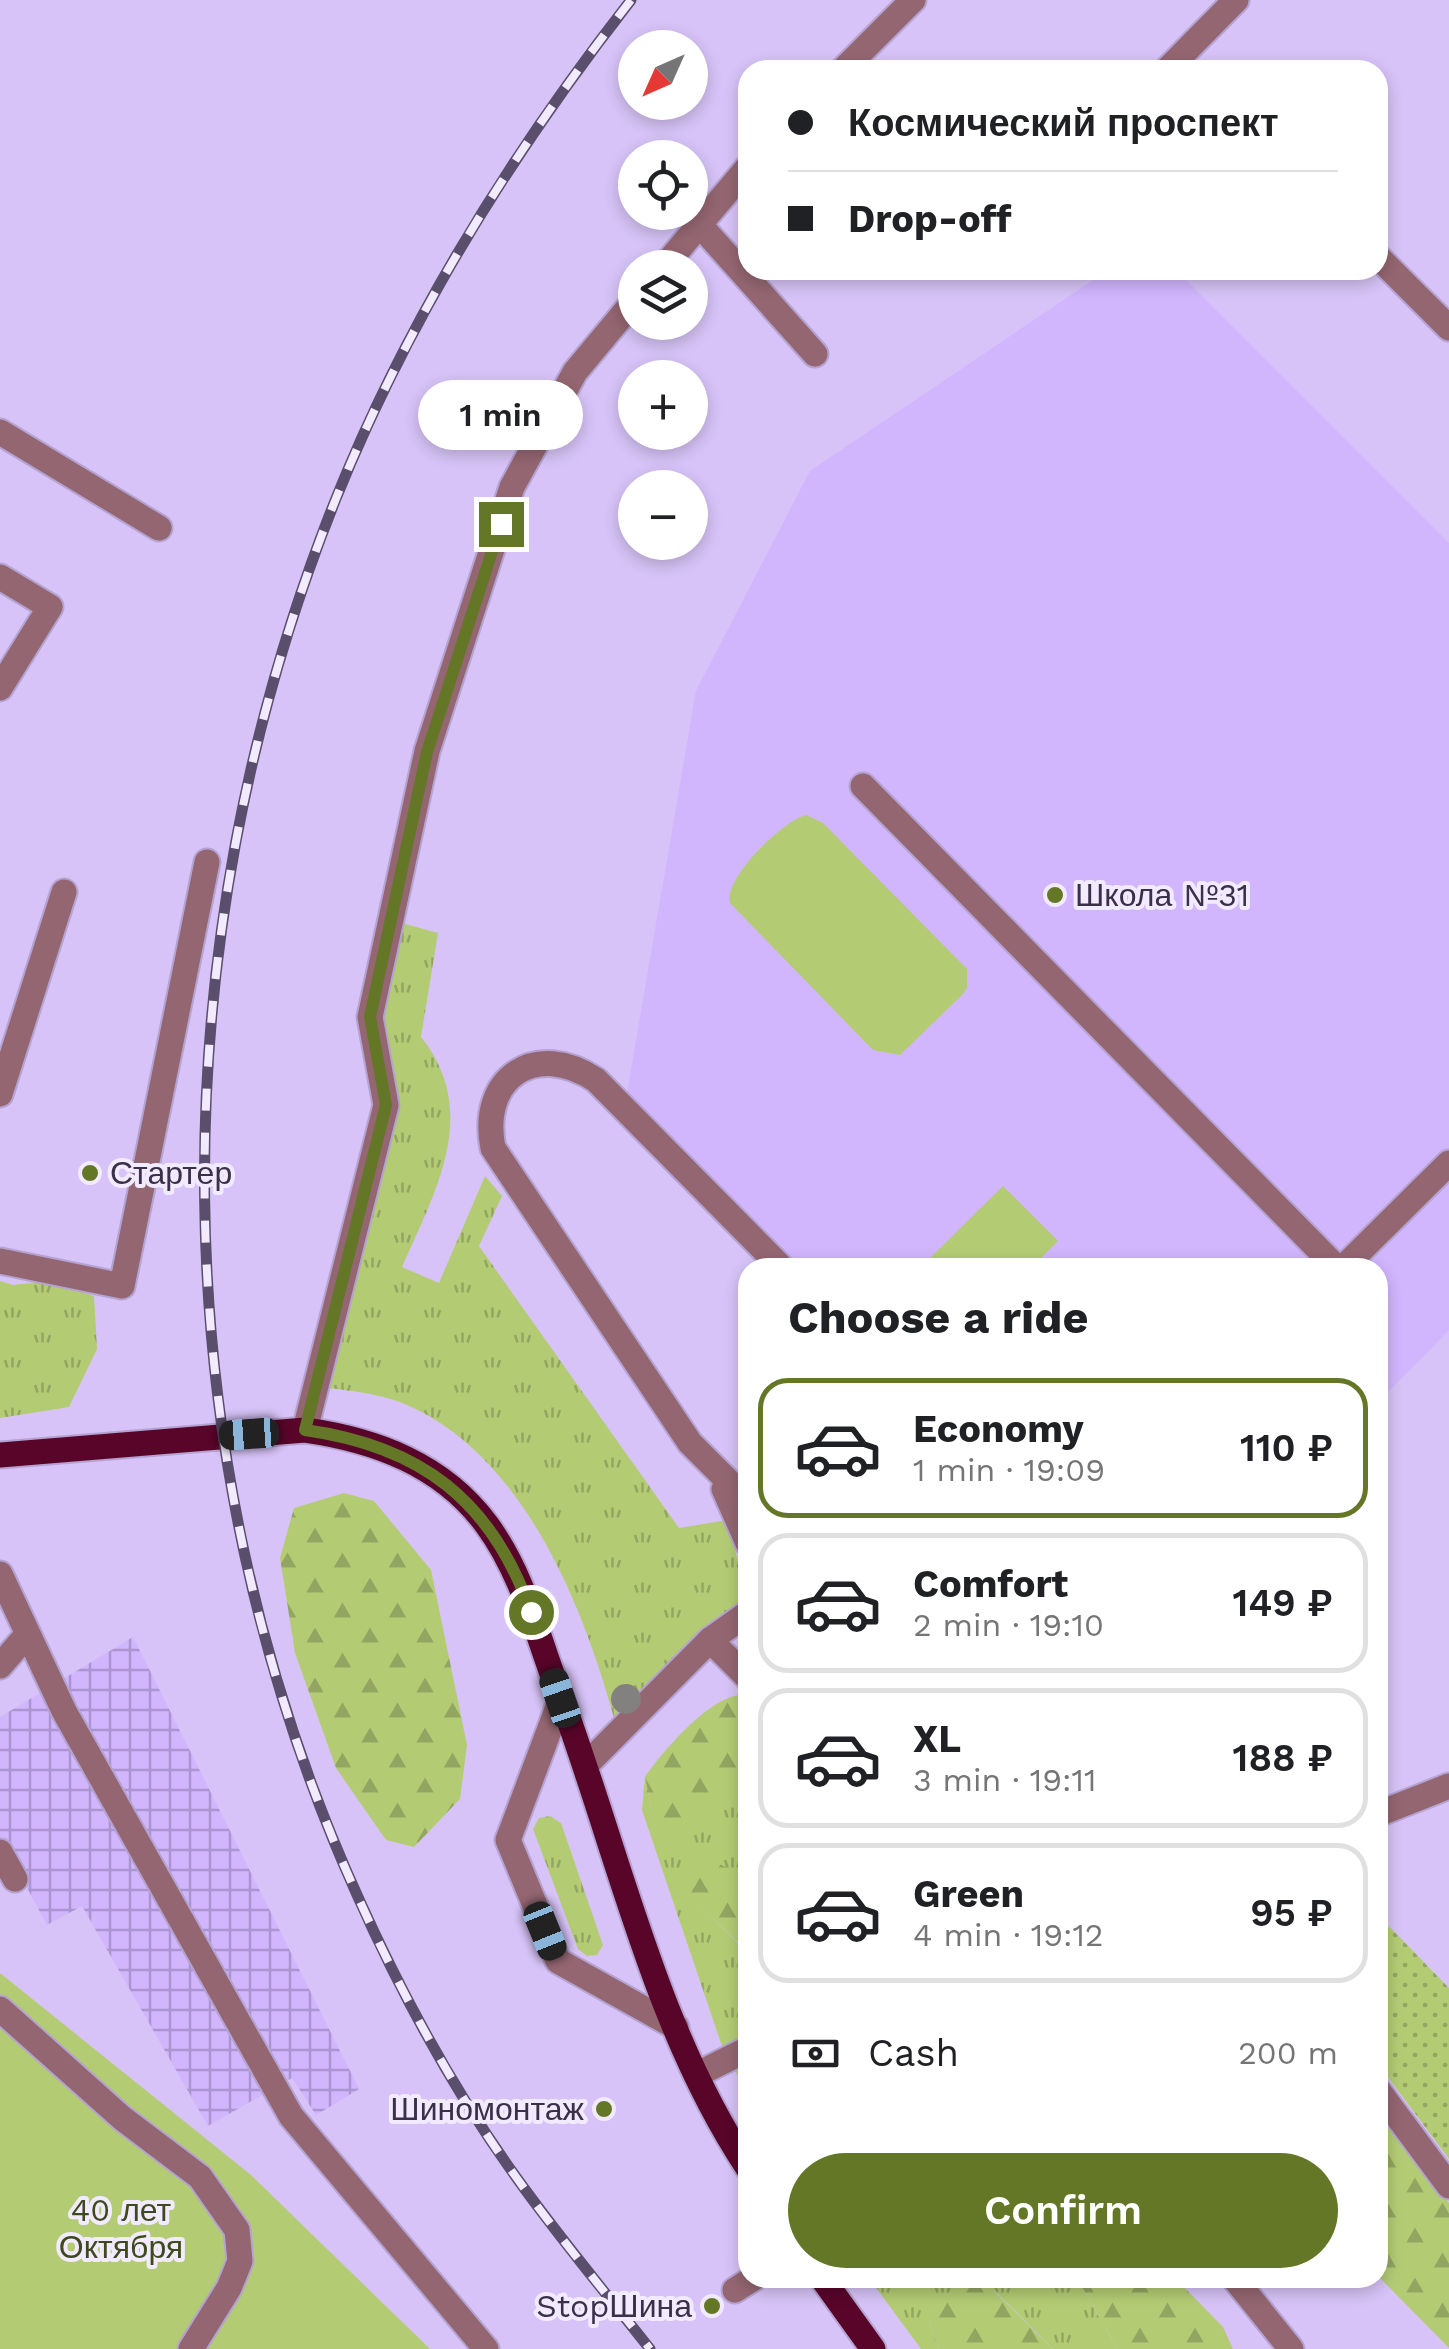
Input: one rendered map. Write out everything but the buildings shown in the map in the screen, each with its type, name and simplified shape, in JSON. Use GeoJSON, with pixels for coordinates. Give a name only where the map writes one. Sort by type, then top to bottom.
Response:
{"type":"FeatureCollection","features":[{"type":"Feature","properties":{"kind":"main road"},"geometry":{"type":"LineString","coordinates":[[0,1455],[305,1430],[344,1436],[401,1455],[448,1484],[474,1511],[521,1582],[560,1698],[588,1764],[676,2027],[696,2075],[738,2150]]}},
{"type":"Feature","properties":{"kind":"main road"},"geometry":{"type":"LineString","coordinates":[[829,2288],[873,2349]]}},
{"type":"Feature","properties":{"kind":"street"},"geometry":{"type":"LineString","coordinates":[[853,60],[913,0]]}},
{"type":"Feature","properties":{"kind":"street"},"geometry":{"type":"LineString","coordinates":[[1183,60],[1236,0]]}},
{"type":"Feature","properties":{"kind":"street"},"geometry":{"type":"LineString","coordinates":[[708,214],[738,179]]}},
{"type":"Feature","properties":{"kind":"street"},"geometry":{"type":"LineString","coordinates":[[678,250],[694,230]]}},
{"type":"Feature","properties":{"kind":"street"},"geometry":{"type":"LineString","coordinates":[[704,230],[738,268]]}},
{"type":"Feature","properties":{"kind":"street"},"geometry":{"type":"LineString","coordinates":[[1388,266],[1449,328]]}},
{"type":"Feature","properties":{"kind":"street"},"geometry":{"type":"LineString","coordinates":[[749,280],[815,354]]}},
{"type":"Feature","properties":{"kind":"street"},"geometry":{"type":"LineString","coordinates":[[305,1430],[386,1105],[370,1017],[427,752],[512,487],[574,372],[618,320]]}},
{"type":"Feature","properties":{"kind":"street"},"geometry":{"type":"LineString","coordinates":[[0,432],[159,528]]}},
{"type":"Feature","properties":{"kind":"street"},"geometry":{"type":"LineString","coordinates":[[0,577],[50,607],[0,688]]}},
{"type":"Feature","properties":{"kind":"street"},"geometry":{"type":"LineString","coordinates":[[863,786],[1330,1258]]}},
{"type":"Feature","properties":{"kind":"street"},"geometry":{"type":"LineString","coordinates":[[0,1261],[122,1286],[206,862]]}},
{"type":"Feature","properties":{"kind":"street"},"geometry":{"type":"LineString","coordinates":[[0,1094],[64,892]]}},
{"type":"Feature","properties":{"kind":"street"},"geometry":{"type":"LineString","coordinates":[[738,1515],[702,1455],[493,1148],[488,1124],[493,1100],[506,1080],[528,1066],[551,1062],[575,1066],[596,1080],[772,1258]]}},
{"type":"Feature","properties":{"kind":"street"},"geometry":{"type":"LineString","coordinates":[[1350,1258],[1449,1163]]}},
{"type":"Feature","properties":{"kind":"street"},"geometry":{"type":"LineString","coordinates":[[702,1455],[738,1491]]}},
{"type":"Feature","properties":{"kind":"street"},"geometry":{"type":"LineString","coordinates":[[0,1574],[26,1636],[291,2116],[486,2349]]}},
{"type":"Feature","properties":{"kind":"street"},"geometry":{"type":"LineString","coordinates":[[588,1764],[710,1640],[738,1620]]}},
{"type":"Feature","properties":{"kind":"street"},"geometry":{"type":"LineString","coordinates":[[0,1666],[26,1636]]}},
{"type":"Feature","properties":{"kind":"street"},"geometry":{"type":"LineString","coordinates":[[710,1640],[738,1668]]}},
{"type":"Feature","properties":{"kind":"street"},"geometry":{"type":"LineString","coordinates":[[560,1698],[508,1840],[558,1961],[676,2027]]}},
{"type":"Feature","properties":{"kind":"street"},"geometry":{"type":"LineString","coordinates":[[1388,1810],[1449,1786]]}},
{"type":"Feature","properties":{"kind":"street"},"geometry":{"type":"LineString","coordinates":[[0,1852],[15,1879]]}},
{"type":"Feature","properties":{"kind":"street"},"geometry":{"type":"LineString","coordinates":[[0,2008],[122,2118],[200,2177],[237,2230],[240,2261],[229,2288],[191,2349]]}},
{"type":"Feature","properties":{"kind":"street"},"geometry":{"type":"LineString","coordinates":[[696,2075],[738,2054]]}},
{"type":"Feature","properties":{"kind":"street"},"geometry":{"type":"LineString","coordinates":[[1388,2104],[1449,2186]]}},
{"type":"Feature","properties":{"kind":"street"},"geometry":{"type":"LineString","coordinates":[[1242,2288],[1292,2349]]}},
{"type":"Feature","properties":{"kind":"shaded area","name":"Школа №31"},"geometry":{"type":"Polygon","coordinates":[[[1093,280],[1186,280],[1449,543],[1449,1330],[1388,1392],[1388,1258],[787,1258],[626,1099],[696,691],[810,471],[1093,280]]]}},
{"type":"Feature","properties":{"kind":"shaded area"},"geometry":{"type":"Polygon","coordinates":[[[133,1637],[359,2089],[316,2115],[292,2078],[208,2126],[82,1906],[47,1925],[0,1837],[0,1717],[133,1637]]]}},
{"type":"Feature","properties":{"kind":"green space"},"geometry":{"type":"Polygon","coordinates":[[[806,815],[823,823],[967,969],[967,988],[962,995],[900,1055],[873,1050],[730,903],[736,880],[756,852],[783,828],[806,815]]]}},
{"type":"Feature","properties":{"kind":"green space"},"geometry":{"type":"Polygon","coordinates":[[[398,922],[438,933],[421,1037],[439,1065],[448,1094],[447,1151],[428,1209],[402,1267],[439,1283],[485,1176],[502,1196],[479,1246],[679,1528],[727,1520],[738,1561],[738,1608],[702,1630],[614,1718],[584,1626],[564,1580],[512,1492],[480,1455],[443,1425],[400,1402],[325,1388],[392,1106],[376,1015],[398,922]]]}},
{"type":"Feature","properties":{"kind":"green space"},"geometry":{"type":"Polygon","coordinates":[[[1003,1186],[1058,1241],[1041,1258],[930,1258],[1003,1186]]]}},
{"type":"Feature","properties":{"kind":"green space"},"geometry":{"type":"Polygon","coordinates":[[[0,1281],[13,1285],[48,1281],[94,1296],[97,1349],[69,1407],[0,1418],[0,1281]]]}},
{"type":"Feature","properties":{"kind":"green space"},"geometry":{"type":"Polygon","coordinates":[[[344,1493],[374,1501],[431,1570],[467,1745],[460,1799],[414,1847],[386,1840],[336,1768],[295,1653],[280,1558],[294,1508],[344,1493]]]}},
{"type":"Feature","properties":{"kind":"green space"},"geometry":{"type":"Polygon","coordinates":[[[738,1696],[738,1782],[723,1804],[711,1813],[683,1823],[666,1824],[651,1806],[645,1777],[701,1715],[738,1696]]]}},
{"type":"Feature","properties":{"kind":"green space"},"geometry":{"type":"Polygon","coordinates":[[[738,1772],[738,1873],[687,1893],[738,1943],[738,2076],[723,2049],[642,1810],[645,1777],[651,1806],[738,1772]]]}},
{"type":"Feature","properties":{"kind":"green space"},"geometry":{"type":"Polygon","coordinates":[[[550,1816],[561,1823],[603,1945],[597,1955],[587,1956],[578,1949],[533,1829],[539,1818],[550,1816]]]}},
{"type":"Feature","properties":{"kind":"green space"},"geometry":{"type":"Polygon","coordinates":[[[711,1860],[738,1870],[738,1942],[687,1894],[691,1870],[711,1860]]]}},
{"type":"Feature","properties":{"kind":"green space"},"geometry":{"type":"Polygon","coordinates":[[[1388,1925],[1449,1988],[1449,2159],[1388,2077],[1388,1925]]]}},
{"type":"Feature","properties":{"kind":"green space","name":"40 лет Октября"},"geometry":{"type":"Polygon","coordinates":[[[0,1973],[251,2175],[430,2349],[0,2349],[0,1973]]]}},
{"type":"Feature","properties":{"kind":"green space"},"geometry":{"type":"Polygon","coordinates":[[[1388,2124],[1449,2203],[1449,2348],[1388,2286],[1388,2124]]]}},
{"type":"Feature","properties":{"kind":"green space"},"geometry":{"type":"Polygon","coordinates":[[[876,2288],[1083,2288],[1117,2349],[1053,2349],[995,2291],[929,2321],[939,2349],[921,2349],[876,2288]]]}},
{"type":"Feature","properties":{"kind":"green space"},"geometry":{"type":"Polygon","coordinates":[[[969,2288],[988,2288],[1053,2349],[939,2349],[929,2321],[931,2304],[969,2288]]]}},
{"type":"Feature","properties":{"kind":"green space"},"geometry":{"type":"Polygon","coordinates":[[[1083,2288],[1185,2288],[1223,2327],[1233,2349],[1117,2349],[1083,2288]]]}},
{"type":"Feature","properties":{"kind":"railway"},"geometry":{"type":"LineString","coordinates":[[631,0],[545,116],[467,238],[397,365],[337,496],[278,667],[236,842],[211,1020],[205,1200],[216,1378],[245,1555],[292,1729],[358,1897],[450,2076],[532,2199],[650,2349]]}},
{"type":"Feature","properties":{"kind":"place","name":"Школа №31"},"geometry":{"type":"Point","coordinates":[1055,895]}},
{"type":"Feature","properties":{"kind":"place","name":"Стартер"},"geometry":{"type":"Point","coordinates":[90,1173]}},
{"type":"Feature","properties":{"kind":"place","name":"Шиномонтаж"},"geometry":{"type":"Point","coordinates":[604,2109]}},
{"type":"Feature","properties":{"kind":"place","name":"StopШина"},"geometry":{"type":"Point","coordinates":[712,2306]}},
{"type":"Feature","properties":{"kind":"route"},"geometry":{"type":"LineString","coordinates":[[501,524],[427,752],[370,1017],[386,1105],[305,1430],[344,1436],[401,1455],[425,1466],[448,1484],[487,1524],[521,1582],[531,1612]]}}]}
